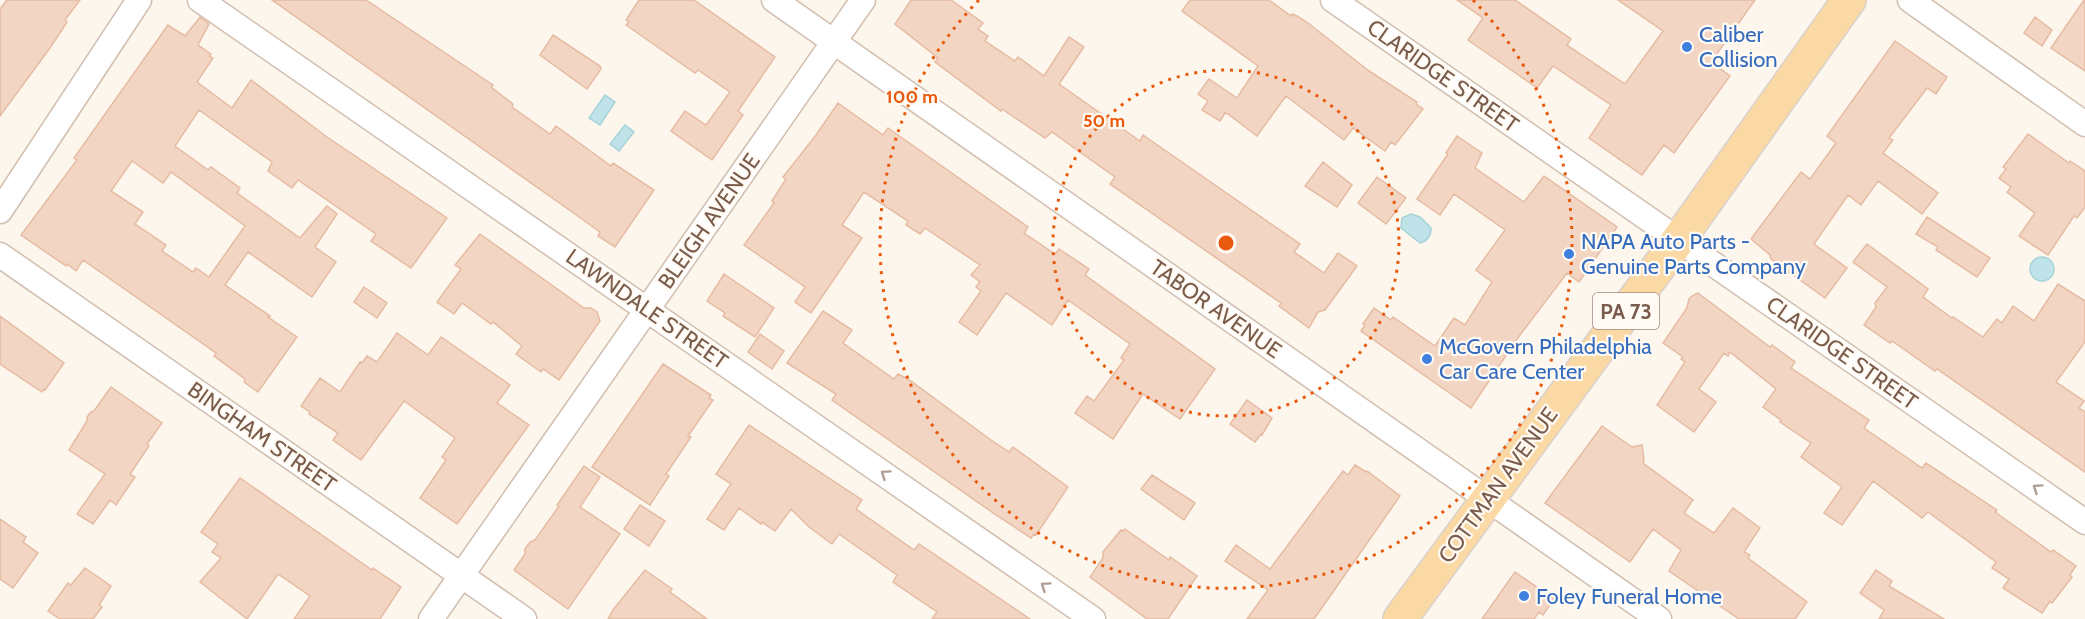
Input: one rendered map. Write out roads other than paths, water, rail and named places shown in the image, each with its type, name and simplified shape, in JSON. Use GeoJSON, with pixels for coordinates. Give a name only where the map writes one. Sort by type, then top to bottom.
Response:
{"type":"FeatureCollection","features":[{"type":"Feature","properties":{"kind":"main road","name":"COTTMAN AVENUE"},"geometry":{"type":"LineString","coordinates":[[1400,619],[1679,239],[1849,0]]}},
{"type":"Feature","properties":{"kind":"street"},"geometry":{"type":"LineString","coordinates":[[0,211],[139,0]]}},
{"type":"Feature","properties":{"kind":"street","name":"LAWNDALE STREET"},"geometry":{"type":"LineString","coordinates":[[200,0],[1093,619]]}},
{"type":"Feature","properties":{"kind":"street","name":"TABOR AVENUE"},"geometry":{"type":"LineString","coordinates":[[774,0],[1659,619]]}},
{"type":"Feature","properties":{"kind":"street","name":"BLEIGH AVENUE"},"geometry":{"type":"LineString","coordinates":[[431,619],[863,0]]}},
{"type":"Feature","properties":{"kind":"street","name":"CLARIDGE STREET"},"geometry":{"type":"LineString","coordinates":[[1333,0],[2085,522]]}},
{"type":"Feature","properties":{"kind":"street"},"geometry":{"type":"LineString","coordinates":[[1911,0],[2085,124]]}},
{"type":"Feature","properties":{"kind":"street","name":"BINGHAM STREET"},"geometry":{"type":"LineString","coordinates":[[0,255],[524,619]]}},
{"type":"Feature","properties":{"kind":"water"},"geometry":{"type":"Polygon","coordinates":[[[605,95],[615,102],[600,125],[589,118],[605,95]]]}},
{"type":"Feature","properties":{"kind":"water"},"geometry":{"type":"Polygon","coordinates":[[[625,125],[634,132],[619,151],[610,144],[625,125]]]}},
{"type":"Feature","properties":{"kind":"water"},"geometry":{"type":"Polygon","coordinates":[[[1411,214],[1420,217],[1431,228],[1428,238],[1423,242],[1420,243],[1401,228],[1402,218],[1411,214]]]}},
{"type":"Feature","properties":{"kind":"water"},"geometry":{"type":"Polygon","coordinates":[[[2042,257],[2051,260],[2054,269],[2051,278],[2042,281],[2033,278],[2030,269],[2033,260],[2042,257]]]}},
{"type":"Feature","properties":{"kind":"place","name":"Caliber Collision"},"geometry":{"type":"Point","coordinates":[1687,47]}},
{"type":"Feature","properties":{"kind":"place","name":"NAPA Auto Parts - Genuine Parts Company"},"geometry":{"type":"Point","coordinates":[1569,254]}},
{"type":"Feature","properties":{"kind":"place","name":"McGovern Philadelphia Car Care Center"},"geometry":{"type":"Point","coordinates":[1427,359]}},
{"type":"Feature","properties":{"kind":"place","name":"Foley Funeral Home"},"geometry":{"type":"Point","coordinates":[1524,596]}}]}
